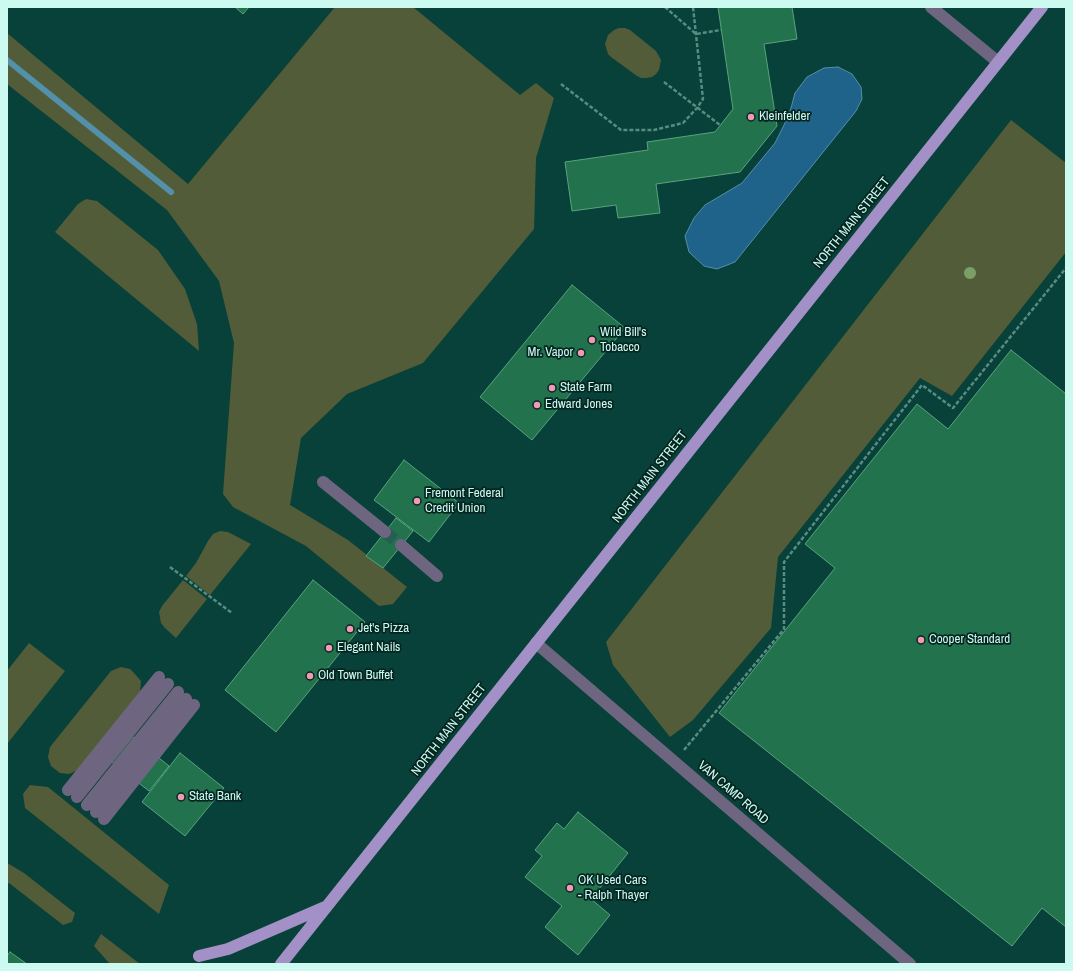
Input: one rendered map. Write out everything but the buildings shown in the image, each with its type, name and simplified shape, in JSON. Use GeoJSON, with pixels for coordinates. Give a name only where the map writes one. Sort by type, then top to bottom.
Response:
{"type":"FeatureCollection","features":[{"type":"Feature","properties":{"kind":"main road","name":"NORTH MAIN STREET"},"geometry":{"type":"LineString","coordinates":[[281,964],[1042,7]]}},
{"type":"Feature","properties":{"kind":"main road"},"geometry":{"type":"LineString","coordinates":[[199,956],[228,949],[326,907]]}},
{"type":"Feature","properties":{"kind":"street"},"geometry":{"type":"LineString","coordinates":[[931,7],[998,62]]}},
{"type":"Feature","properties":{"kind":"street"},"geometry":{"type":"LineString","coordinates":[[323,482],[385,532]]}},
{"type":"Feature","properties":{"kind":"street"},"geometry":{"type":"LineString","coordinates":[[401,546],[438,576]]}},
{"type":"Feature","properties":{"kind":"street","name":"VAN CAMP ROAD"},"geometry":{"type":"LineString","coordinates":[[536,643],[910,964]]}},
{"type":"Feature","properties":{"kind":"street"},"geometry":{"type":"LineString","coordinates":[[73,793],[163,680]]}},
{"type":"Feature","properties":{"kind":"street"},"geometry":{"type":"LineString","coordinates":[[96,812],[186,699],[96,812]]}},
{"type":"Feature","properties":{"kind":"path"},"geometry":{"type":"LineString","coordinates":[[664,7],[696,34],[721,30]]}},
{"type":"Feature","properties":{"kind":"path"},"geometry":{"type":"LineString","coordinates":[[561,84],[620,130],[654,130],[683,123],[703,99],[693,7]]}},
{"type":"Feature","properties":{"kind":"path"},"geometry":{"type":"LineString","coordinates":[[664,82],[720,126]]}},
{"type":"Feature","properties":{"kind":"path"},"geometry":{"type":"LineString","coordinates":[[674,761],[784,629],[784,562],[922,385],[953,408],[1066,268]]}},
{"type":"Feature","properties":{"kind":"path"},"geometry":{"type":"LineString","coordinates":[[170,567],[232,613]]}},
{"type":"Feature","properties":{"kind":"green space"},"geometry":{"type":"Polygon","coordinates":[[[335,7],[413,7],[520,95],[536,83],[554,98],[536,158],[534,229],[423,363],[347,394],[301,438],[290,505],[348,540],[407,587],[393,604],[379,606],[306,546],[233,507],[223,494],[234,343],[219,281],[167,210],[7,84],[7,33],[188,184],[335,7]]]}},
{"type":"Feature","properties":{"kind":"green space"},"geometry":{"type":"Polygon","coordinates":[[[619,28],[630,30],[656,51],[661,60],[659,70],[652,77],[641,78],[637,76],[608,54],[605,44],[608,35],[619,28]]]}},
{"type":"Feature","properties":{"kind":"green space"},"geometry":{"type":"Polygon","coordinates":[[[1011,120],[1066,163],[1066,252],[952,396],[920,378],[778,557],[771,628],[693,720],[670,737],[613,665],[606,642],[1011,120]]]}},
{"type":"Feature","properties":{"kind":"green space"},"geometry":{"type":"Polygon","coordinates":[[[86,199],[97,201],[158,250],[185,289],[197,324],[199,351],[55,232],[78,204],[86,199]]]}},
{"type":"Feature","properties":{"kind":"green space"},"geometry":{"type":"Polygon","coordinates":[[[220,531],[228,532],[251,544],[210,595],[186,576],[196,563],[213,534],[220,531]]]}},
{"type":"Feature","properties":{"kind":"green space"},"geometry":{"type":"Polygon","coordinates":[[[183,580],[207,599],[176,638],[161,623],[159,612],[183,580]]]}},
{"type":"Feature","properties":{"kind":"green space"},"geometry":{"type":"Polygon","coordinates":[[[29,643],[65,671],[7,744],[7,671],[29,643]]]}},
{"type":"Feature","properties":{"kind":"green space"},"geometry":{"type":"Polygon","coordinates":[[[121,667],[130,669],[141,681],[140,692],[78,770],[69,774],[60,773],[51,766],[48,757],[50,747],[111,671],[121,667]]]}},
{"type":"Feature","properties":{"kind":"green space"},"geometry":{"type":"Polygon","coordinates":[[[30,785],[48,787],[169,885],[159,914],[25,808],[23,794],[30,785]]]}},
{"type":"Feature","properties":{"kind":"green space"},"geometry":{"type":"Polygon","coordinates":[[[7,864],[24,873],[75,913],[72,922],[63,925],[9,883],[7,885],[7,864]]]}},
{"type":"Feature","properties":{"kind":"green space"},"geometry":{"type":"Polygon","coordinates":[[[101,934],[140,964],[110,964],[94,946],[101,934]]]}},
{"type":"Feature","properties":{"kind":"water"},"geometry":{"type":"Polygon","coordinates":[[[838,67],[852,74],[861,87],[862,99],[856,111],[735,262],[717,269],[704,266],[689,252],[685,236],[694,218],[705,205],[742,183],[775,143],[791,108],[795,93],[807,77],[824,68],[838,67]]]}},
{"type":"Feature","properties":{"kind":"waterway"},"geometry":{"type":"LineString","coordinates":[[7,60],[171,192]]}},
{"type":"Feature","properties":{"kind":"tunnel"},"geometry":{"type":"LineString","coordinates":[[385,532],[401,545]]}},
{"type":"Feature","properties":{"kind":"place","name":"Kleinfelder"},"geometry":{"type":"Point","coordinates":[751,117]}},
{"type":"Feature","properties":{"kind":"place","name":"Wild Bill's Tobacco"},"geometry":{"type":"Point","coordinates":[592,340]}},
{"type":"Feature","properties":{"kind":"place","name":"Mr. Vapor"},"geometry":{"type":"Point","coordinates":[581,353]}},
{"type":"Feature","properties":{"kind":"place","name":"State Farm"},"geometry":{"type":"Point","coordinates":[552,388]}},
{"type":"Feature","properties":{"kind":"place","name":"Edward Jones"},"geometry":{"type":"Point","coordinates":[537,405]}},
{"type":"Feature","properties":{"kind":"place","name":"Fremont Federal Credit Union"},"geometry":{"type":"Point","coordinates":[417,501]}},
{"type":"Feature","properties":{"kind":"place","name":"Jet's Pizza"},"geometry":{"type":"Point","coordinates":[350,629]}},
{"type":"Feature","properties":{"kind":"place","name":"Cooper Standard"},"geometry":{"type":"Point","coordinates":[921,640]}},
{"type":"Feature","properties":{"kind":"place","name":"Elegant Nails"},"geometry":{"type":"Point","coordinates":[329,648]}},
{"type":"Feature","properties":{"kind":"place","name":"Old Town Buffet"},"geometry":{"type":"Point","coordinates":[310,676]}},
{"type":"Feature","properties":{"kind":"place","name":"State Bank"},"geometry":{"type":"Point","coordinates":[181,797]}},
{"type":"Feature","properties":{"kind":"place","name":"OK Used Cars - Ralph Thayer"},"geometry":{"type":"Point","coordinates":[570,888]}}]}
